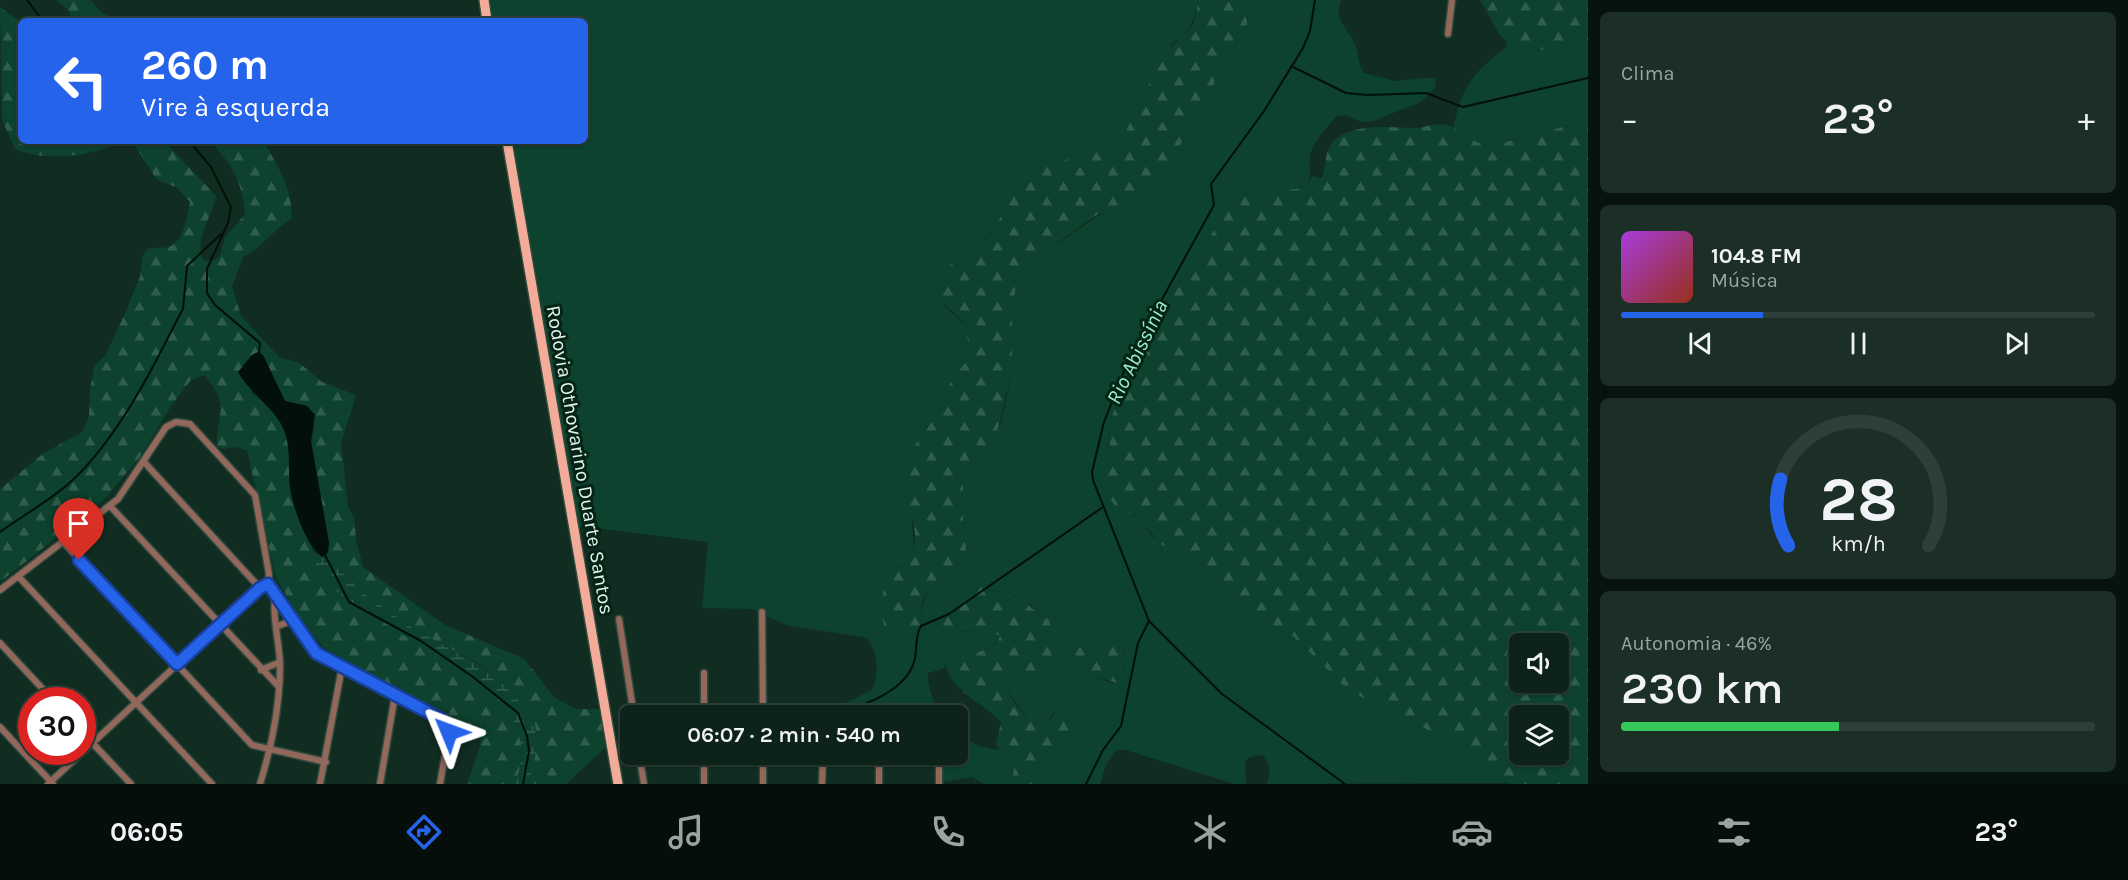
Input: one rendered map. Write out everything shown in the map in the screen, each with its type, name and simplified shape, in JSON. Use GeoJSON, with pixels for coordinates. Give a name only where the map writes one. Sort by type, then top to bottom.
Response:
{"type":"FeatureCollection","features":[{"type":"Feature","properties":{"kind":"main road"},"geometry":{"type":"LineString","coordinates":[[484,0],[487,18]]}},
{"type":"Feature","properties":{"kind":"main road","name":"Rodovia Othovarino Duarte Santos"},"geometry":{"type":"LineString","coordinates":[[508,144],[618,784]]}},
{"type":"Feature","properties":{"kind":"street"},"geometry":{"type":"LineString","coordinates":[[1448,34],[1452,0]]}},
{"type":"Feature","properties":{"kind":"street"},"geometry":{"type":"LineString","coordinates":[[0,590],[110,506],[144,462],[166,427],[176,422],[190,424],[255,495],[269,574],[268,584],[316,653],[443,720],[447,725],[449,732],[440,784]]}},
{"type":"Feature","properties":{"kind":"street"},"geometry":{"type":"LineString","coordinates":[[144,462],[260,588]]}},
{"type":"Feature","properties":{"kind":"street"},"geometry":{"type":"LineString","coordinates":[[110,506],[279,687]]}},
{"type":"Feature","properties":{"kind":"street"},"geometry":{"type":"LineString","coordinates":[[63,542],[252,745],[326,762]]}},
{"type":"Feature","properties":{"kind":"street"},"geometry":{"type":"LineString","coordinates":[[18,576],[212,784]]}},
{"type":"Feature","properties":{"kind":"street"},"geometry":{"type":"LineString","coordinates":[[96,740],[219,625],[260,588],[268,584]]}},
{"type":"Feature","properties":{"kind":"street"},"geometry":{"type":"LineString","coordinates":[[260,784],[270,750],[279,687],[278,626],[274,602],[276,595]]}},
{"type":"Feature","properties":{"kind":"street"},"geometry":{"type":"LineString","coordinates":[[762,612],[763,705]]}},
{"type":"Feature","properties":{"kind":"street"},"geometry":{"type":"LineString","coordinates":[[619,619],[631,705]]}},
{"type":"Feature","properties":{"kind":"street"},"geometry":{"type":"LineString","coordinates":[[278,626],[293,620]]}},
{"type":"Feature","properties":{"kind":"street"},"geometry":{"type":"LineString","coordinates":[[0,643],[41,687]]}},
{"type":"Feature","properties":{"kind":"street"},"geometry":{"type":"LineString","coordinates":[[261,670],[280,662]]}},
{"type":"Feature","properties":{"kind":"street"},"geometry":{"type":"LineString","coordinates":[[320,784],[326,762],[342,667]]}},
{"type":"Feature","properties":{"kind":"street"},"geometry":{"type":"LineString","coordinates":[[704,673],[704,705]]}},
{"type":"Feature","properties":{"kind":"street"},"geometry":{"type":"LineString","coordinates":[[380,784],[396,695]]}},
{"type":"Feature","properties":{"kind":"street"},"geometry":{"type":"LineString","coordinates":[[0,727],[51,783],[70,765]]}},
{"type":"Feature","properties":{"kind":"street"},"geometry":{"type":"LineString","coordinates":[[96,746],[131,784]]}},
{"type":"Feature","properties":{"kind":"street"},"geometry":{"type":"LineString","coordinates":[[641,765],[644,784]]}},
{"type":"Feature","properties":{"kind":"street"},"geometry":{"type":"LineString","coordinates":[[704,765],[704,784]]}},
{"type":"Feature","properties":{"kind":"street"},"geometry":{"type":"LineString","coordinates":[[763,765],[763,784]]}},
{"type":"Feature","properties":{"kind":"street"},"geometry":{"type":"LineString","coordinates":[[822,784],[823,765]]}},
{"type":"Feature","properties":{"kind":"street"},"geometry":{"type":"LineString","coordinates":[[879,765],[879,784]]}},
{"type":"Feature","properties":{"kind":"street"},"geometry":{"type":"LineString","coordinates":[[939,765],[939,784]]}},
{"type":"Feature","properties":{"kind":"green space"},"geometry":{"type":"Polygon","coordinates":[[[56,0],[91,0],[104,14],[126,18],[72,18],[69,11],[56,0]]]}},
{"type":"Feature","properties":{"kind":"green space"},"geometry":{"type":"Polygon","coordinates":[[[486,0],[1199,0],[1190,25],[1172,44],[1119,145],[1101,153],[1054,164],[1002,217],[979,247],[964,259],[940,271],[942,304],[966,325],[968,345],[965,363],[952,379],[938,411],[915,445],[912,520],[914,550],[904,565],[895,568],[920,614],[928,589],[966,549],[962,506],[964,474],[968,464],[990,450],[1002,419],[1012,371],[1012,313],[1017,280],[1046,251],[1107,210],[1180,146],[1197,109],[1210,96],[1216,77],[1247,27],[1248,0],[1341,0],[1340,20],[1353,40],[1364,73],[1396,81],[1435,77],[1436,87],[1421,102],[1373,121],[1361,122],[1345,115],[1337,116],[1321,135],[1311,152],[1307,186],[1296,189],[1255,191],[1243,195],[1228,208],[1167,304],[1127,356],[1119,375],[1118,397],[1109,427],[1110,445],[1106,454],[1116,506],[1137,517],[1153,537],[1195,559],[1238,606],[1294,637],[1346,688],[1377,706],[1470,749],[1508,783],[1267,784],[1269,768],[1262,755],[1254,756],[1246,761],[1246,784],[1234,784],[1126,750],[1117,750],[1106,765],[1100,784],[1033,784],[1036,765],[1060,744],[1054,712],[1047,724],[1040,728],[1032,724],[1005,688],[1009,678],[1031,677],[1058,659],[1075,658],[1091,676],[1113,683],[1123,675],[1125,643],[1094,652],[1061,645],[1055,640],[1049,620],[1019,597],[976,586],[950,598],[946,608],[962,632],[991,631],[1000,636],[997,642],[985,650],[945,657],[945,668],[928,673],[928,683],[935,705],[842,705],[873,689],[876,663],[874,650],[867,638],[786,625],[751,609],[702,608],[708,542],[578,526],[511,144],[588,144],[588,18],[489,18],[486,0]]]}},
{"type":"Feature","properties":{"kind":"green space"},"geometry":{"type":"Polygon","coordinates":[[[1199,0],[1248,0],[1247,27],[1216,77],[1210,96],[1197,109],[1165,178],[1150,191],[1095,216],[1046,251],[1017,280],[1012,313],[1012,371],[995,441],[990,450],[968,464],[964,474],[962,506],[966,549],[956,576],[935,584],[924,597],[920,614],[926,622],[916,633],[894,631],[884,626],[881,605],[887,572],[904,565],[914,550],[915,533],[906,484],[915,445],[938,411],[952,379],[965,363],[968,345],[966,325],[939,297],[937,282],[940,271],[979,247],[1029,177],[1049,165],[1119,145],[1164,54],[1193,25],[1199,0]]]}},
{"type":"Feature","properties":{"kind":"green space"},"geometry":{"type":"Polygon","coordinates":[[[1480,0],[1588,0],[1588,41],[1546,50],[1514,46],[1498,32],[1480,0]]]}},
{"type":"Feature","properties":{"kind":"green space"},"geometry":{"type":"Polygon","coordinates":[[[0,7],[18,20],[18,144],[116,144],[100,150],[66,156],[34,155],[15,149],[2,120],[0,7]]]}},
{"type":"Feature","properties":{"kind":"green space"},"geometry":{"type":"Polygon","coordinates":[[[1507,41],[1537,51],[1588,41],[1588,120],[1491,146],[1480,145],[1453,129],[1461,101],[1470,82],[1507,46],[1507,41]]]}},
{"type":"Feature","properties":{"kind":"green space"},"geometry":{"type":"Polygon","coordinates":[[[1588,120],[1588,784],[1509,784],[1469,749],[1377,706],[1346,688],[1294,637],[1238,606],[1195,559],[1162,545],[1137,517],[1116,506],[1109,498],[1103,481],[1106,454],[1110,445],[1109,427],[1118,397],[1119,375],[1127,356],[1167,304],[1228,208],[1243,195],[1255,191],[1296,189],[1307,186],[1312,176],[1322,178],[1330,146],[1337,138],[1357,129],[1414,128],[1442,124],[1491,146],[1588,120]]]}},
{"type":"Feature","properties":{"kind":"green space"},"geometry":{"type":"Polygon","coordinates":[[[132,144],[167,144],[216,196],[200,247],[205,261],[215,260],[220,256],[224,239],[245,214],[242,193],[235,174],[213,144],[265,144],[287,187],[292,218],[243,257],[232,286],[241,316],[280,358],[298,362],[322,382],[356,395],[341,443],[348,507],[354,517],[356,540],[363,567],[445,625],[524,659],[554,697],[575,709],[599,709],[606,747],[566,784],[529,784],[537,747],[535,724],[510,689],[483,666],[416,630],[367,596],[348,579],[328,552],[329,543],[311,441],[315,427],[307,406],[285,401],[263,355],[251,392],[271,411],[286,434],[297,512],[326,578],[337,591],[362,610],[462,667],[491,690],[512,717],[521,748],[515,784],[467,784],[481,743],[476,732],[441,711],[365,673],[323,647],[299,617],[276,578],[247,451],[236,447],[222,449],[217,446],[220,404],[218,396],[205,375],[191,380],[171,406],[140,457],[102,502],[0,582],[0,489],[44,453],[82,432],[89,416],[94,366],[105,356],[123,318],[140,277],[142,258],[147,249],[168,247],[176,243],[185,227],[190,202],[176,187],[157,180],[132,144]]]}},
{"type":"Feature","properties":{"kind":"green space"},"geometry":{"type":"Polygon","coordinates":[[[314,552],[323,557],[328,552],[348,579],[367,596],[416,630],[482,666],[510,689],[535,724],[537,747],[529,784],[515,784],[521,758],[519,735],[510,714],[496,695],[456,664],[408,638],[340,594],[330,585],[320,569],[314,552]]]}},
{"type":"Feature","properties":{"kind":"green space"},"geometry":{"type":"Polygon","coordinates":[[[977,586],[1025,599],[1029,606],[1049,620],[1055,640],[1061,645],[1086,647],[1094,652],[1111,639],[1120,638],[1125,643],[1123,675],[1118,683],[1091,676],[1075,658],[1060,660],[1034,676],[1009,678],[1005,688],[1020,710],[1035,725],[1040,728],[1047,724],[1061,707],[1069,709],[1074,721],[1072,730],[1066,738],[1040,762],[1034,772],[1033,784],[1004,784],[1013,775],[1015,759],[1000,750],[996,744],[1001,722],[958,687],[947,668],[945,657],[985,650],[997,642],[1000,636],[987,632],[958,631],[944,627],[941,619],[950,598],[959,587],[977,586]]]}},
{"type":"Feature","properties":{"kind":"green space"},"geometry":{"type":"Polygon","coordinates":[[[968,740],[978,746],[1000,750],[1015,759],[1013,775],[1004,784],[984,784],[972,777],[942,782],[944,765],[968,765],[968,740]]]}},
{"type":"Feature","properties":{"kind":"shaded area"},"geometry":{"type":"Polygon","coordinates":[[[258,352],[263,355],[285,401],[307,406],[315,415],[311,441],[329,543],[328,552],[323,557],[306,536],[294,506],[285,433],[270,409],[249,388],[238,372],[252,355],[258,352]]]}},
{"type":"Feature","properties":{"kind":"waterway"},"geometry":{"type":"LineString","coordinates":[[27,0],[41,18]]}},
{"type":"Feature","properties":{"kind":"waterway","name":"Rio Abissínia"},"geometry":{"type":"LineString","coordinates":[[1315,0],[1310,31],[1303,48],[1264,111],[1211,184],[1214,205],[1128,361],[1104,422],[1092,472],[1093,480],[1149,621],[1222,694],[1345,784]]}},
{"type":"Feature","properties":{"kind":"waterway"},"geometry":{"type":"LineString","coordinates":[[1291,66],[1346,93],[1368,95],[1426,93],[1463,107],[1588,78]]}},
{"type":"Feature","properties":{"kind":"waterway"},"geometry":{"type":"LineString","coordinates":[[192,144],[211,167],[231,207],[228,223],[207,269],[207,293],[215,305],[260,343],[259,354]]}},
{"type":"Feature","properties":{"kind":"waterway"},"geometry":{"type":"LineString","coordinates":[[0,532],[50,498],[78,475],[94,458],[122,420],[183,309],[187,266],[221,234]]}},
{"type":"Feature","properties":{"kind":"waterway"},"geometry":{"type":"LineString","coordinates":[[861,705],[888,692],[908,674],[914,662],[921,626],[949,614],[1103,507]]}},
{"type":"Feature","properties":{"kind":"waterway"},"geometry":{"type":"LineString","coordinates":[[324,553],[349,602],[421,641],[473,677],[518,713],[527,736],[529,751],[523,784]]}},
{"type":"Feature","properties":{"kind":"waterway"},"geometry":{"type":"LineString","coordinates":[[1086,784],[1103,750],[1121,726],[1138,643],[1149,621]]}},
{"type":"Feature","properties":{"kind":"route"},"geometry":{"type":"LineString","coordinates":[[79,560],[177,664],[260,588],[268,584],[316,653],[443,720],[449,732]]}}]}
